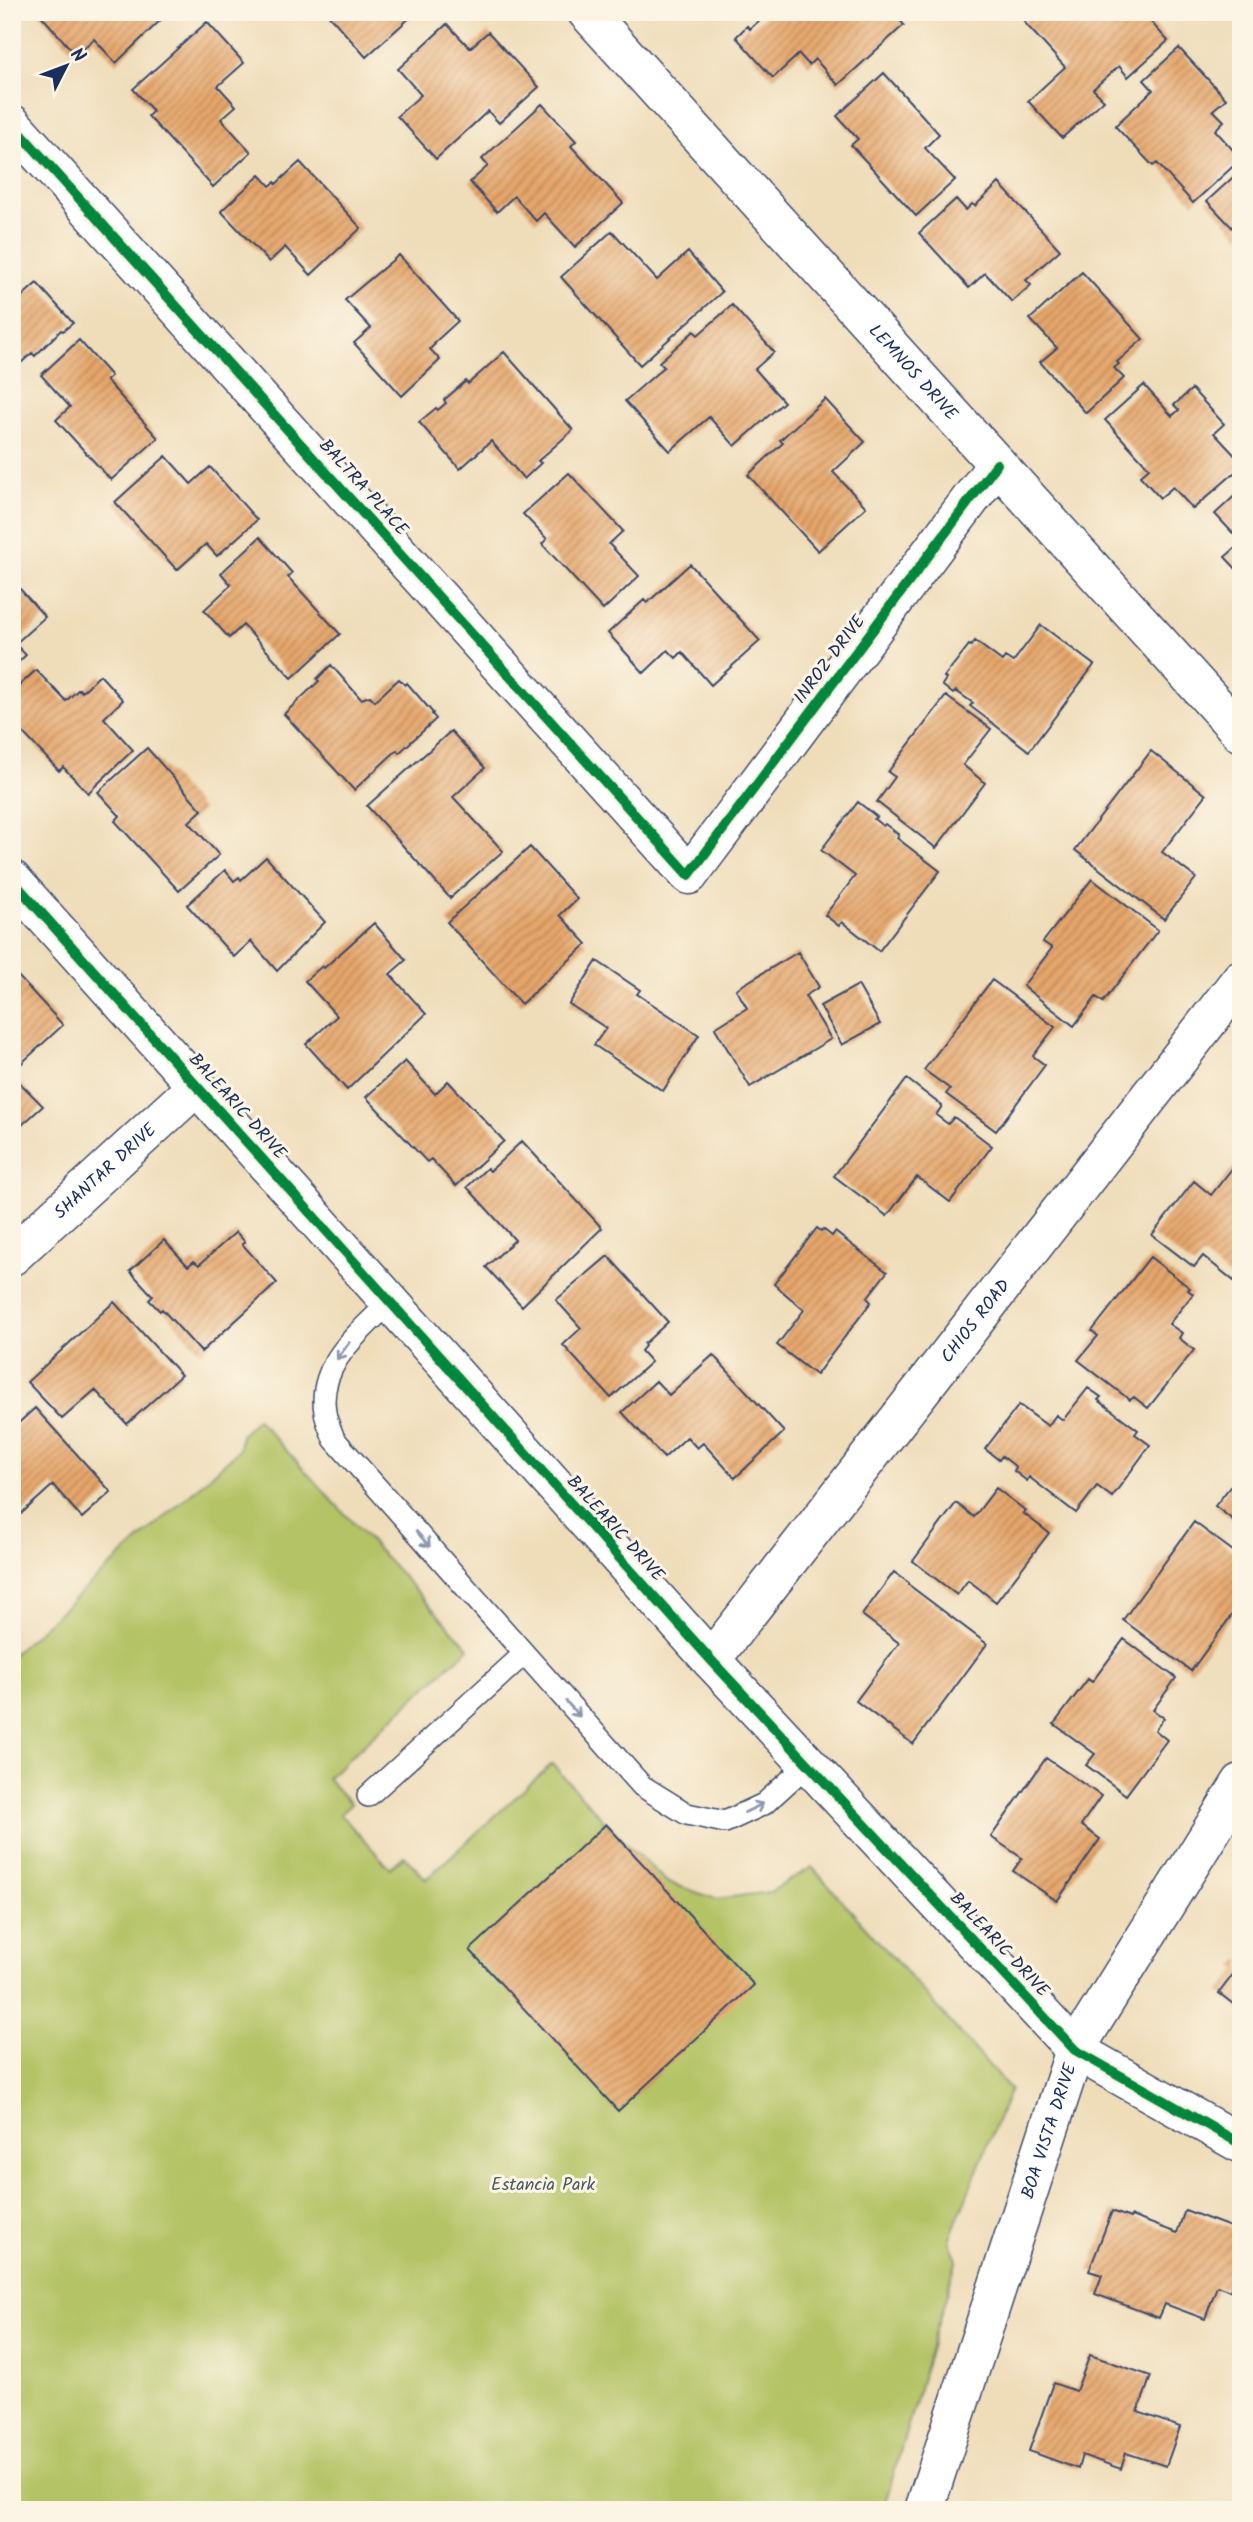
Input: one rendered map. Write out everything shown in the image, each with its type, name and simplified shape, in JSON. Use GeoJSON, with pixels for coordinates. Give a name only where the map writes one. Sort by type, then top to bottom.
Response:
{"type":"FeatureCollection","features":[{"type":"Feature","properties":{"kind":"street","name":"LEMNOS DRIVE"},"geometry":{"type":"LineString","coordinates":[[587,12],[1241,733]]}},
{"type":"Feature","properties":{"kind":"street","name":"BALTRA PLACE"},"geometry":{"type":"LineString","coordinates":[[12,124],[689,875]]}},
{"type":"Feature","properties":{"kind":"street","name":"INROZ DRIVE"},"geometry":{"type":"LineString","coordinates":[[689,875],[997,464]]}},
{"type":"Feature","properties":{"kind":"street","name":"BALEARIC DRIVE"},"geometry":{"type":"LineString","coordinates":[[12,880],[711,1660],[1075,2050],[1241,2144]]}},
{"type":"Feature","properties":{"kind":"street","name":"CHIOS ROAD"},"geometry":{"type":"LineString","coordinates":[[711,1660],[1241,979]]}},
{"type":"Feature","properties":{"kind":"street","name":"SHANTAR DRIVE"},"geometry":{"type":"LineString","coordinates":[[12,1256],[197,1086]]}},
{"type":"Feature","properties":{"kind":"street","name":"BOA VISTA DRIVE"},"geometry":{"type":"LineString","coordinates":[[924,2510],[1075,2050],[1241,1783]]}},
{"type":"Feature","properties":{"kind":"lane"},"geometry":{"type":"LineString","coordinates":[[390,1302],[341,1351],[326,1383],[325,1412],[334,1439],[642,1786],[687,1814],[725,1822],[764,1804],[808,1764]]}},
{"type":"Feature","properties":{"kind":"lane"},"geometry":{"type":"LineString","coordinates":[[368,1796],[524,1654]]}},
{"type":"Feature","properties":{"kind":"green space","name":"Estancia Park"},"geometry":{"type":"Polygon","coordinates":[[[257,1419],[469,1648],[327,1778],[351,1804],[340,1814],[390,1868],[404,1856],[426,1879],[552,1764],[625,1843],[667,1882],[716,1899],[770,1892],[812,1867],[1010,2089],[949,2240],[957,2259],[883,2510],[12,2510],[12,1655],[239,1450],[241,1435],[257,1419]]]}},
{"type":"Feature","properties":{"kind":"building"},"geometry":{"type":"Polygon","coordinates":[[[38,12],[163,12],[166,15],[116,63],[94,39],[76,55],[38,12]]]}},
{"type":"Feature","properties":{"kind":"building"},"geometry":{"type":"Polygon","coordinates":[[[326,12],[413,12],[414,14],[366,57],[326,12]]]}},
{"type":"Feature","properties":{"kind":"building"},"geometry":{"type":"Polygon","coordinates":[[[765,12],[893,12],[904,25],[838,85],[815,59],[809,65],[799,54],[773,78],[736,37],[747,26],[750,29],[765,12]]]}},
{"type":"Feature","properties":{"kind":"building"},"geometry":{"type":"Polygon","coordinates":[[[1035,12],[1142,12],[1168,41],[1128,77],[1119,66],[1093,89],[1104,100],[1062,138],[1028,101],[1065,67],[1024,22],[1035,12]]]}},
{"type":"Feature","properties":{"kind":"building"},"geometry":{"type":"Polygon","coordinates":[[[207,22],[244,63],[218,86],[236,106],[221,119],[251,152],[213,187],[148,116],[153,111],[133,89],[207,22]]]}},
{"type":"Feature","properties":{"kind":"building"},"geometry":{"type":"Polygon","coordinates":[[[447,24],[470,48],[488,32],[539,87],[499,123],[488,111],[436,159],[397,116],[421,95],[398,69],[447,24]]]}},
{"type":"Feature","properties":{"kind":"building"},"geometry":{"type":"Polygon","coordinates":[[[1179,48],[1226,99],[1213,110],[1224,121],[1215,130],[1241,159],[1193,203],[1157,163],[1153,166],[1115,126],[1153,90],[1144,80],[1179,48]]]}},
{"type":"Feature","properties":{"kind":"building"},"geometry":{"type":"Polygon","coordinates":[[[884,73],[939,134],[925,148],[955,180],[916,216],[851,145],[858,139],[837,116],[884,73]]]}},
{"type":"Feature","properties":{"kind":"building"},"geometry":{"type":"Polygon","coordinates":[[[542,104],[576,141],[571,146],[623,203],[575,247],[544,213],[536,221],[514,196],[497,212],[470,182],[488,166],[482,159],[542,104]]]}},
{"type":"Feature","properties":{"kind":"building"},"geometry":{"type":"Polygon","coordinates":[[[300,162],[361,228],[311,275],[285,247],[269,262],[221,211],[260,175],[270,186],[275,182],[276,184],[300,162]]]}},
{"type":"Feature","properties":{"kind":"building"},"geometry":{"type":"Polygon","coordinates":[[[1241,170],[1241,237],[1207,201],[1241,170]]]}},
{"type":"Feature","properties":{"kind":"building"},"geometry":{"type":"Polygon","coordinates":[[[999,183],[1060,250],[1026,280],[1031,285],[1012,302],[985,273],[969,288],[919,233],[956,199],[966,210],[972,204],[975,206],[999,183]]]}},
{"type":"Feature","properties":{"kind":"building"},"geometry":{"type":"Polygon","coordinates":[[[612,231],[657,280],[688,252],[722,292],[640,365],[561,277],[612,231]]]}},
{"type":"Feature","properties":{"kind":"building"},"geometry":{"type":"Polygon","coordinates":[[[399,255],[458,321],[430,349],[440,360],[402,396],[354,343],[371,328],[345,300],[399,255]]]}},
{"type":"Feature","properties":{"kind":"building"},"geometry":{"type":"Polygon","coordinates":[[[1082,272],[1143,339],[1117,362],[1119,364],[1114,368],[1124,378],[1086,413],[1040,362],[1057,348],[1030,319],[1082,272]]]}},
{"type":"Feature","properties":{"kind":"building"},"geometry":{"type":"Polygon","coordinates":[[[37,283],[73,323],[61,330],[35,356],[32,353],[12,371],[12,305],[37,283]]]}},
{"type":"Feature","properties":{"kind":"building"},"geometry":{"type":"Polygon","coordinates":[[[732,305],[774,352],[755,369],[784,402],[735,446],[709,417],[670,451],[625,401],[664,367],[659,362],[694,331],[698,335],[732,305]]]}},
{"type":"Feature","properties":{"kind":"building"},"geometry":{"type":"Polygon","coordinates":[[[79,340],[111,376],[106,380],[158,438],[111,480],[56,420],[70,407],[41,375],[79,340]]]}},
{"type":"Feature","properties":{"kind":"building"},"geometry":{"type":"Polygon","coordinates":[[[504,352],[573,430],[538,461],[541,463],[524,479],[491,441],[460,469],[419,422],[436,408],[438,410],[446,403],[444,400],[466,381],[468,384],[504,352]]]}},
{"type":"Feature","properties":{"kind":"building"},"geometry":{"type":"Polygon","coordinates":[[[1144,385],[1172,416],[1179,410],[1174,405],[1192,389],[1224,424],[1214,433],[1241,462],[1241,467],[1193,509],[1173,487],[1160,498],[1140,476],[1149,468],[1105,420],[1144,385]]]}},
{"type":"Feature","properties":{"kind":"building"},"geometry":{"type":"Polygon","coordinates":[[[825,399],[865,442],[833,472],[866,507],[818,551],[748,475],[783,443],[780,440],[825,399]]]}},
{"type":"Feature","properties":{"kind":"building"},"geometry":{"type":"Polygon","coordinates":[[[166,456],[191,484],[210,467],[257,520],[217,556],[206,544],[177,570],[115,502],[166,456]]]}},
{"type":"Feature","properties":{"kind":"building"},"geometry":{"type":"Polygon","coordinates":[[[569,473],[623,531],[609,544],[639,576],[603,610],[542,544],[547,539],[523,514],[569,473]]]}},
{"type":"Feature","properties":{"kind":"building"},"geometry":{"type":"Polygon","coordinates":[[[1241,490],[1241,542],[1215,514],[1241,490]]]}},
{"type":"Feature","properties":{"kind":"building"},"geometry":{"type":"Polygon","coordinates":[[[260,537],[292,573],[288,577],[340,634],[292,678],[243,625],[229,638],[204,610],[231,585],[221,573],[260,537]]]}},
{"type":"Feature","properties":{"kind":"building"},"geometry":{"type":"Polygon","coordinates":[[[1241,543],[1241,574],[1225,557],[1241,543]]]}},
{"type":"Feature","properties":{"kind":"building"},"geometry":{"type":"Polygon","coordinates":[[[690,564],[760,641],[711,685],[682,652],[676,658],[668,650],[644,673],[608,633],[644,600],[647,603],[690,564]]]}},
{"type":"Feature","properties":{"kind":"building"},"geometry":{"type":"Polygon","coordinates":[[[12,580],[45,617],[15,644],[26,655],[12,668],[12,580]]]}},
{"type":"Feature","properties":{"kind":"building"},"geometry":{"type":"Polygon","coordinates":[[[1041,625],[1094,665],[1029,751],[970,706],[973,703],[956,691],[953,694],[942,685],[946,679],[944,677],[975,641],[1002,661],[1005,657],[1013,662],[1041,625]]]}},
{"type":"Feature","properties":{"kind":"building"},"geometry":{"type":"Polygon","coordinates":[[[331,665],[361,699],[370,696],[375,701],[399,679],[405,685],[407,683],[436,719],[354,790],[284,714],[319,681],[317,679],[331,665]]]}},
{"type":"Feature","properties":{"kind":"building"},"geometry":{"type":"Polygon","coordinates":[[[36,670],[66,701],[79,689],[82,692],[100,675],[123,700],[104,718],[133,750],[88,793],[63,767],[59,771],[12,721],[12,692],[36,670]]]}},
{"type":"Feature","properties":{"kind":"building"},"geometry":{"type":"Polygon","coordinates":[[[946,696],[991,729],[963,765],[985,783],[936,848],[877,802],[895,777],[888,772],[946,696]]]}},
{"type":"Feature","properties":{"kind":"building"},"geometry":{"type":"Polygon","coordinates":[[[451,731],[485,768],[453,797],[503,851],[450,898],[367,806],[451,731]]]}},
{"type":"Feature","properties":{"kind":"building"},"geometry":{"type":"Polygon","coordinates":[[[147,748],[202,810],[189,822],[219,855],[179,891],[115,821],[120,816],[98,792],[147,748]]]}},
{"type":"Feature","properties":{"kind":"building"},"geometry":{"type":"Polygon","coordinates":[[[1151,751],[1206,795],[1162,852],[1196,878],[1164,919],[1075,850],[1151,751]]]}},
{"type":"Feature","properties":{"kind":"building"},"geometry":{"type":"Polygon","coordinates":[[[858,802],[877,817],[874,819],[899,835],[897,838],[940,871],[879,951],[842,922],[839,926],[825,915],[855,876],[821,850],[858,802]]]}},
{"type":"Feature","properties":{"kind":"building"},"geometry":{"type":"Polygon","coordinates":[[[530,847],[577,899],[560,915],[587,944],[521,1004],[447,922],[530,847]]]}},
{"type":"Feature","properties":{"kind":"building"},"geometry":{"type":"Polygon","coordinates":[[[266,857],[325,922],[277,971],[251,941],[234,957],[187,905],[225,870],[234,881],[239,877],[241,880],[266,857]]]}},
{"type":"Feature","properties":{"kind":"building"},"geometry":{"type":"Polygon","coordinates":[[[1092,879],[1158,930],[1103,1002],[1096,997],[1074,1026],[1023,986],[1052,948],[1043,942],[1092,879]]]}},
{"type":"Feature","properties":{"kind":"building"},"geometry":{"type":"Polygon","coordinates":[[[374,923],[406,960],[390,974],[426,1014],[347,1090],[306,1044],[337,1016],[305,981],[322,966],[324,968],[374,923]]]}},
{"type":"Feature","properties":{"kind":"building"},"geometry":{"type":"Polygon","coordinates":[[[798,952],[819,987],[805,996],[831,1039],[750,1087],[715,1028],[747,1008],[736,989],[798,952]]]}},
{"type":"Feature","properties":{"kind":"building"},"geometry":{"type":"Polygon","coordinates":[[[597,961],[640,990],[637,994],[699,1035],[663,1091],[594,1045],[606,1028],[569,1004],[597,961]]]}},
{"type":"Feature","properties":{"kind":"building"},"geometry":{"type":"Polygon","coordinates":[[[17,975],[63,1025],[12,1072],[12,979],[17,975]]]}},
{"type":"Feature","properties":{"kind":"building"},"geometry":{"type":"Polygon","coordinates":[[[992,980],[1055,1027],[1033,1056],[1045,1065],[996,1131],[946,1094],[950,1089],[924,1070],[992,980]]]}},
{"type":"Feature","properties":{"kind":"building"},"geometry":{"type":"Polygon","coordinates":[[[858,985],[880,1024],[842,1045],[820,1006],[858,985]]]}},
{"type":"Feature","properties":{"kind":"building"},"geometry":{"type":"Polygon","coordinates":[[[405,1061],[435,1094],[448,1081],[504,1141],[456,1186],[431,1159],[427,1162],[366,1097],[405,1061]]]}},
{"type":"Feature","properties":{"kind":"building"},"geometry":{"type":"Polygon","coordinates":[[[12,1075],[43,1106],[12,1134],[12,1075]]]}},
{"type":"Feature","properties":{"kind":"building"},"geometry":{"type":"Polygon","coordinates":[[[907,1079],[942,1106],[936,1115],[948,1124],[954,1117],[992,1146],[950,1202],[917,1177],[887,1216],[834,1176],[907,1079]]]}},
{"type":"Feature","properties":{"kind":"building"},"geometry":{"type":"Polygon","coordinates":[[[522,1141],[602,1228],[522,1306],[486,1267],[515,1240],[467,1187],[487,1168],[490,1171],[522,1141]]]}},
{"type":"Feature","properties":{"kind":"building"},"geometry":{"type":"Polygon","coordinates":[[[1235,1165],[1241,1170],[1241,1272],[1234,1281],[1203,1256],[1194,1267],[1152,1235],[1194,1181],[1211,1195],[1235,1165]]]}},
{"type":"Feature","properties":{"kind":"building"},"geometry":{"type":"Polygon","coordinates":[[[817,1228],[832,1236],[835,1232],[887,1272],[867,1298],[871,1302],[816,1375],[777,1345],[804,1310],[774,1284],[817,1228]]]}},
{"type":"Feature","properties":{"kind":"building"},"geometry":{"type":"Polygon","coordinates":[[[236,1232],[245,1242],[242,1244],[277,1283],[201,1352],[162,1309],[160,1311],[149,1300],[153,1296],[130,1271],[164,1240],[188,1266],[194,1261],[199,1265],[236,1232]]]}},
{"type":"Feature","properties":{"kind":"building"},"geometry":{"type":"Polygon","coordinates":[[[608,1256],[668,1322],[644,1344],[641,1351],[651,1362],[611,1398],[563,1345],[581,1328],[556,1300],[608,1256]]]}},
{"type":"Feature","properties":{"kind":"building"},"geometry":{"type":"Polygon","coordinates":[[[1150,1257],[1190,1288],[1188,1290],[1193,1294],[1169,1324],[1182,1333],[1179,1338],[1194,1350],[1148,1408],[1134,1397],[1130,1400],[1078,1360],[1098,1336],[1092,1331],[1150,1257]]]}},
{"type":"Feature","properties":{"kind":"building"},"geometry":{"type":"Polygon","coordinates":[[[114,1302],[181,1375],[127,1424],[95,1390],[62,1419],[27,1382],[114,1302]]]}},
{"type":"Feature","properties":{"kind":"building"},"geometry":{"type":"Polygon","coordinates":[[[713,1355],[784,1432],[735,1478],[703,1443],[697,1448],[687,1437],[664,1458],[622,1412],[656,1381],[669,1395],[713,1355]]]}},
{"type":"Feature","properties":{"kind":"building"},"geometry":{"type":"Polygon","coordinates":[[[1088,1388],[1101,1397],[1098,1400],[1138,1430],[1135,1434],[1150,1445],[1112,1497],[1097,1486],[1076,1513],[1029,1477],[1027,1481],[1014,1471],[1016,1467],[1002,1456],[999,1460],[985,1449],[1019,1405],[1048,1426],[1056,1415],[1063,1420],[1088,1388]]]}},
{"type":"Feature","properties":{"kind":"building"},"geometry":{"type":"Polygon","coordinates":[[[35,1408],[111,1492],[82,1518],[53,1485],[12,1522],[12,1429],[35,1408]]]}},
{"type":"Feature","properties":{"kind":"building"},"geometry":{"type":"Polygon","coordinates":[[[1241,1473],[1241,1526],[1215,1506],[1241,1473]]]}},
{"type":"Feature","properties":{"kind":"building"},"geometry":{"type":"Polygon","coordinates":[[[996,1488],[1049,1533],[996,1602],[968,1580],[957,1595],[913,1561],[956,1503],[974,1517],[996,1488]]]}},
{"type":"Feature","properties":{"kind":"building"},"geometry":{"type":"Polygon","coordinates":[[[1194,1522],[1241,1557],[1241,1617],[1234,1612],[1191,1671],[1123,1620],[1194,1522]]]}},
{"type":"Feature","properties":{"kind":"building"},"geometry":{"type":"Polygon","coordinates":[[[894,1572],[987,1644],[913,1744],[856,1701],[899,1643],[862,1615],[894,1572]]]}},
{"type":"Feature","properties":{"kind":"building"},"geometry":{"type":"Polygon","coordinates":[[[1124,1639],[1176,1678],[1153,1710],[1164,1718],[1155,1730],[1167,1740],[1126,1795],[1086,1765],[1095,1754],[1054,1724],[1088,1679],[1092,1682],[1124,1639]]]}},
{"type":"Feature","properties":{"kind":"building"},"geometry":{"type":"Polygon","coordinates":[[[1046,1758],[1101,1796],[1081,1825],[1100,1839],[1057,1901],[1013,1871],[1022,1858],[991,1837],[1046,1758]]]}},
{"type":"Feature","properties":{"kind":"building"},"geometry":{"type":"Polygon","coordinates":[[[606,1824],[754,1985],[618,2111],[470,1950],[606,1824]]]}},
{"type":"Feature","properties":{"kind":"building"},"geometry":{"type":"Polygon","coordinates":[[[1241,1958],[1241,2010],[1219,1993],[1237,1969],[1234,1966],[1241,1958]]]}},
{"type":"Feature","properties":{"kind":"building"},"geometry":{"type":"Polygon","coordinates":[[[1185,2210],[1241,2231],[1241,2262],[1230,2291],[1217,2286],[1205,2319],[1165,2304],[1159,2318],[1095,2294],[1102,2275],[1089,2271],[1112,2211],[1177,2233],[1185,2210]]]}},
{"type":"Feature","properties":{"kind":"building"},"geometry":{"type":"Polygon","coordinates":[[[1090,2355],[1151,2376],[1138,2412],[1180,2427],[1166,2466],[1126,2453],[1121,2469],[1082,2455],[1078,2469],[1029,2451],[1053,2383],[1076,2391],[1090,2355]]]}},
{"type":"Feature","properties":{"kind":"cycle path"},"geometry":{"type":"LineString","coordinates":[[12,124],[689,875],[997,464]]}},
{"type":"Feature","properties":{"kind":"cycle path"},"geometry":{"type":"LineString","coordinates":[[12,880],[711,1660],[1075,2050],[1241,2144]]}}]}
